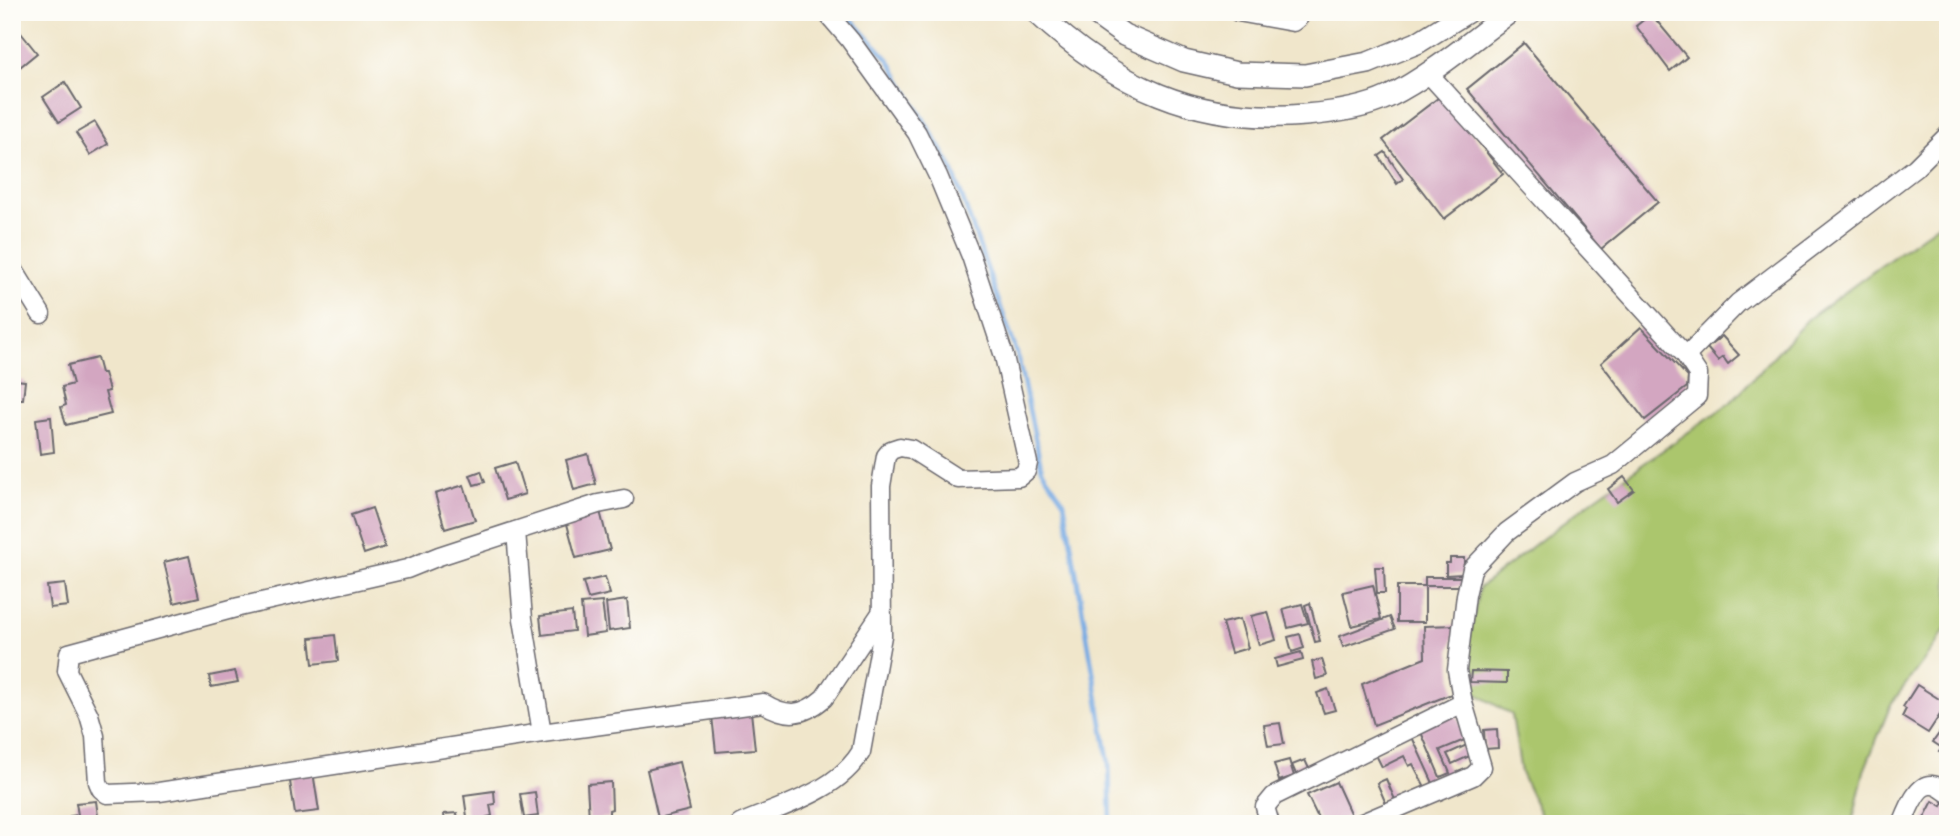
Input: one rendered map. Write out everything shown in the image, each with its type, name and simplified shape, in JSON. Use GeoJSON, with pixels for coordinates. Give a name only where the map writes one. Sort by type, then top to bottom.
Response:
{"type":"FeatureCollection","features":[{"type":"Feature","properties":{"kind":"main road"},"geometry":{"type":"LineString","coordinates":[[1036,12],[1096,63],[1149,92],[1214,112],[1275,118],[1331,113],[1385,98],[1428,73],[1510,12]]}},
{"type":"Feature","properties":{"kind":"main road"},"geometry":{"type":"LineString","coordinates":[[1092,12],[1124,35],[1184,61],[1237,73],[1305,75],[1368,63],[1417,43],[1467,12]]}},
{"type":"Feature","properties":{"kind":"street"},"geometry":{"type":"LineString","coordinates":[[740,824],[812,793],[840,777],[852,766],[861,752],[881,636],[881,486],[886,456],[891,450],[900,447],[911,449],[958,479],[1019,477],[1026,471],[1028,463],[1004,356],[971,257],[938,176],[917,133],[850,40],[826,12]]}},
{"type":"Feature","properties":{"kind":"street"},"geometry":{"type":"LineString","coordinates":[[1238,12],[1293,22],[1301,12]]}},
{"type":"Feature","properties":{"kind":"street"},"geometry":{"type":"LineString","coordinates":[[1360,824],[1384,819],[1479,772],[1482,767],[1457,670],[1466,595],[1472,569],[1507,532],[1575,482],[1613,465],[1697,396],[1698,374],[1686,356],[1428,73]]}},
{"type":"Feature","properties":{"kind":"street"},"geometry":{"type":"LineString","coordinates":[[1686,356],[1738,303],[1915,168],[1948,135]]}},
{"type":"Feature","properties":{"kind":"street"},"geometry":{"type":"LineString","coordinates":[[12,268],[41,314]]}},
{"type":"Feature","properties":{"kind":"street"},"geometry":{"type":"LineString","coordinates":[[624,499],[516,531],[407,569],[239,607],[76,649],[69,653],[67,671],[89,715],[95,736],[98,782],[101,789],[107,794],[159,792],[541,733],[763,703],[779,713],[799,712],[813,707],[824,698],[881,613]]}},
{"type":"Feature","properties":{"kind":"street"},"geometry":{"type":"LineString","coordinates":[[516,531],[523,619],[541,733]]}},
{"type":"Feature","properties":{"kind":"street"},"geometry":{"type":"LineString","coordinates":[[1270,824],[1265,807],[1274,796],[1464,703]]}},
{"type":"Feature","properties":{"kind":"street"},"geometry":{"type":"LineString","coordinates":[[1902,824],[1922,788],[1935,785],[1948,793]]}},
{"type":"Feature","properties":{"kind":"green space"},"geometry":{"type":"Polygon","coordinates":[[[1948,217],[1948,625],[1891,704],[1864,771],[1852,824],[1545,824],[1521,773],[1512,715],[1469,689],[1464,668],[1479,588],[1595,498],[1731,402],[1808,319],[1948,217]]]}},
{"type":"Feature","properties":{"kind":"building"},"geometry":{"type":"Polygon","coordinates":[[[1651,14],[1687,57],[1670,71],[1636,26],[1651,14]]]}},
{"type":"Feature","properties":{"kind":"building"},"geometry":{"type":"Polygon","coordinates":[[[17,28],[37,53],[15,71],[12,67],[12,32],[17,28]]]}},
{"type":"Feature","properties":{"kind":"building"},"geometry":{"type":"Polygon","coordinates":[[[1524,43],[1658,202],[1601,249],[1467,89],[1524,43]]]}},
{"type":"Feature","properties":{"kind":"building"},"geometry":{"type":"Polygon","coordinates":[[[65,82],[81,108],[59,122],[43,97],[65,82]]]}},
{"type":"Feature","properties":{"kind":"building"},"geometry":{"type":"Polygon","coordinates":[[[1442,95],[1503,174],[1444,219],[1383,140],[1442,95]]]}},
{"type":"Feature","properties":{"kind":"building"},"geometry":{"type":"Polygon","coordinates":[[[95,122],[108,144],[90,155],[76,133],[95,122]]]}},
{"type":"Feature","properties":{"kind":"building"},"geometry":{"type":"Polygon","coordinates":[[[1385,152],[1403,179],[1397,184],[1379,156],[1385,152]]]}},
{"type":"Feature","properties":{"kind":"building"},"geometry":{"type":"Polygon","coordinates":[[[1641,327],[1688,377],[1687,387],[1645,420],[1601,363],[1641,327]]]}},
{"type":"Feature","properties":{"kind":"building"},"geometry":{"type":"Polygon","coordinates":[[[1722,336],[1739,355],[1728,364],[1723,357],[1718,361],[1707,348],[1722,336]]]}},
{"type":"Feature","properties":{"kind":"building"},"geometry":{"type":"Polygon","coordinates":[[[97,358],[109,391],[105,392],[111,414],[66,425],[61,407],[66,405],[62,387],[73,384],[68,365],[97,358]]]}},
{"type":"Feature","properties":{"kind":"building"},"geometry":{"type":"Polygon","coordinates":[[[15,380],[25,381],[23,399],[13,399],[15,380]]]}},
{"type":"Feature","properties":{"kind":"building"},"geometry":{"type":"Polygon","coordinates":[[[51,417],[54,452],[40,454],[36,419],[51,417]]]}},
{"type":"Feature","properties":{"kind":"building"},"geometry":{"type":"Polygon","coordinates":[[[588,454],[596,484],[574,490],[566,460],[588,454]]]}},
{"type":"Feature","properties":{"kind":"building"},"geometry":{"type":"Polygon","coordinates":[[[515,462],[525,494],[505,500],[495,468],[515,462]]]}},
{"type":"Feature","properties":{"kind":"building"},"geometry":{"type":"Polygon","coordinates":[[[481,471],[485,482],[474,485],[470,475],[481,471]]]}},
{"type":"Feature","properties":{"kind":"building"},"geometry":{"type":"Polygon","coordinates":[[[1624,477],[1634,490],[1617,502],[1608,489],[1624,477]]]}},
{"type":"Feature","properties":{"kind":"building"},"geometry":{"type":"Polygon","coordinates":[[[464,485],[475,520],[445,529],[435,494],[464,485]]]}},
{"type":"Feature","properties":{"kind":"building"},"geometry":{"type":"Polygon","coordinates":[[[372,508],[385,547],[364,554],[351,515],[372,508]]]}},
{"type":"Feature","properties":{"kind":"building"},"geometry":{"type":"Polygon","coordinates":[[[600,511],[610,550],[576,558],[566,520],[600,511]]]}},
{"type":"Feature","properties":{"kind":"building"},"geometry":{"type":"Polygon","coordinates":[[[189,556],[199,597],[174,603],[164,562],[189,556]]]}},
{"type":"Feature","properties":{"kind":"building"},"geometry":{"type":"Polygon","coordinates":[[[1450,558],[1464,558],[1464,574],[1446,575],[1446,563],[1450,563],[1450,558]]]}},
{"type":"Feature","properties":{"kind":"building"},"geometry":{"type":"Polygon","coordinates":[[[1375,567],[1384,567],[1385,593],[1377,593],[1375,567]]]}},
{"type":"Feature","properties":{"kind":"building"},"geometry":{"type":"Polygon","coordinates":[[[605,577],[610,594],[588,599],[583,582],[605,577]]]}},
{"type":"Feature","properties":{"kind":"building"},"geometry":{"type":"Polygon","coordinates":[[[1425,577],[1462,577],[1462,586],[1425,586],[1425,577]]]}},
{"type":"Feature","properties":{"kind":"building"},"geometry":{"type":"Polygon","coordinates":[[[65,584],[68,606],[50,608],[47,586],[65,584]]]}},
{"type":"Feature","properties":{"kind":"building"},"geometry":{"type":"Polygon","coordinates":[[[1373,585],[1381,619],[1352,626],[1343,592],[1373,585]]]}},
{"type":"Feature","properties":{"kind":"building"},"geometry":{"type":"Polygon","coordinates":[[[1397,586],[1425,586],[1425,622],[1397,622],[1397,586]]]}},
{"type":"Feature","properties":{"kind":"building"},"geometry":{"type":"Polygon","coordinates":[[[627,600],[630,628],[609,631],[606,603],[627,600]]]}},
{"type":"Feature","properties":{"kind":"building"},"geometry":{"type":"Polygon","coordinates":[[[602,602],[606,633],[584,636],[581,604],[602,602]]]}},
{"type":"Feature","properties":{"kind":"building"},"geometry":{"type":"Polygon","coordinates":[[[1310,603],[1320,641],[1315,642],[1305,605],[1310,603]]]}},
{"type":"Feature","properties":{"kind":"building"},"geometry":{"type":"Polygon","coordinates":[[[1302,604],[1308,623],[1288,628],[1283,609],[1302,604]]]}},
{"type":"Feature","properties":{"kind":"building"},"geometry":{"type":"Polygon","coordinates":[[[572,612],[574,631],[542,635],[540,616],[572,612]]]}},
{"type":"Feature","properties":{"kind":"building"},"geometry":{"type":"Polygon","coordinates":[[[1268,612],[1276,640],[1259,645],[1251,616],[1268,612]]]}},
{"type":"Feature","properties":{"kind":"building"},"geometry":{"type":"Polygon","coordinates":[[[1390,617],[1395,629],[1343,647],[1340,636],[1390,617]]]}},
{"type":"Feature","properties":{"kind":"building"},"geometry":{"type":"Polygon","coordinates":[[[1240,619],[1248,648],[1231,653],[1222,623],[1240,619]]]}},
{"type":"Feature","properties":{"kind":"building"},"geometry":{"type":"Polygon","coordinates":[[[1457,625],[1450,651],[1454,693],[1374,725],[1362,684],[1425,658],[1424,626],[1457,625]]]}},
{"type":"Feature","properties":{"kind":"building"},"geometry":{"type":"Polygon","coordinates":[[[1300,634],[1304,648],[1292,652],[1288,637],[1300,634]]]}},
{"type":"Feature","properties":{"kind":"building"},"geometry":{"type":"Polygon","coordinates":[[[335,635],[338,661],[313,664],[310,638],[335,635]]]}},
{"type":"Feature","properties":{"kind":"building"},"geometry":{"type":"Polygon","coordinates":[[[1301,652],[1303,660],[1277,667],[1275,659],[1301,652]]]}},
{"type":"Feature","properties":{"kind":"building"},"geometry":{"type":"Polygon","coordinates":[[[1322,659],[1327,676],[1316,679],[1312,662],[1322,659]]]}},
{"type":"Feature","properties":{"kind":"building"},"geometry":{"type":"Polygon","coordinates":[[[235,671],[238,682],[211,687],[209,676],[235,671]]]}},
{"type":"Feature","properties":{"kind":"building"},"geometry":{"type":"Polygon","coordinates":[[[1471,671],[1507,672],[1507,683],[1470,682],[1471,671]]]}},
{"type":"Feature","properties":{"kind":"building"},"geometry":{"type":"Polygon","coordinates":[[[1917,685],[1947,704],[1928,733],[1902,717],[1906,709],[1903,707],[1917,685]]]}},
{"type":"Feature","properties":{"kind":"building"},"geometry":{"type":"Polygon","coordinates":[[[1328,689],[1335,710],[1324,713],[1317,693],[1328,689]]]}},
{"type":"Feature","properties":{"kind":"building"},"geometry":{"type":"Polygon","coordinates":[[[1454,710],[1467,739],[1440,750],[1450,773],[1440,777],[1418,725],[1454,710]]]}},
{"type":"Feature","properties":{"kind":"building"},"geometry":{"type":"Polygon","coordinates":[[[751,712],[755,749],[716,752],[712,716],[751,712]]]}},
{"type":"Feature","properties":{"kind":"building"},"geometry":{"type":"Polygon","coordinates":[[[1948,721],[1948,757],[1939,752],[1942,748],[1933,742],[1948,721]]]}},
{"type":"Feature","properties":{"kind":"building"},"geometry":{"type":"Polygon","coordinates":[[[1280,723],[1284,744],[1268,746],[1264,725],[1280,723]]]}},
{"type":"Feature","properties":{"kind":"building"},"geometry":{"type":"Polygon","coordinates":[[[1497,729],[1498,748],[1485,749],[1484,730],[1497,729]]]}},
{"type":"Feature","properties":{"kind":"building"},"geometry":{"type":"Polygon","coordinates":[[[1412,737],[1433,783],[1425,787],[1413,764],[1409,766],[1404,756],[1382,767],[1376,755],[1412,737]]]}},
{"type":"Feature","properties":{"kind":"building"},"geometry":{"type":"Polygon","coordinates":[[[1469,744],[1474,754],[1452,764],[1447,754],[1469,744]]]}},
{"type":"Feature","properties":{"kind":"building"},"geometry":{"type":"Polygon","coordinates":[[[1289,760],[1294,776],[1279,781],[1274,764],[1289,760]]]}},
{"type":"Feature","properties":{"kind":"building"},"geometry":{"type":"Polygon","coordinates":[[[1305,760],[1311,773],[1298,779],[1292,765],[1305,760]]]}},
{"type":"Feature","properties":{"kind":"building"},"geometry":{"type":"Polygon","coordinates":[[[679,762],[690,810],[658,818],[647,770],[679,762]]]}},
{"type":"Feature","properties":{"kind":"building"},"geometry":{"type":"Polygon","coordinates":[[[313,772],[319,811],[295,814],[289,775],[313,772]]]}},
{"type":"Feature","properties":{"kind":"building"},"geometry":{"type":"Polygon","coordinates":[[[1386,779],[1396,802],[1387,806],[1377,783],[1386,779]]]}},
{"type":"Feature","properties":{"kind":"building"},"geometry":{"type":"Polygon","coordinates":[[[611,782],[612,809],[609,810],[609,818],[589,819],[587,784],[611,782]]]}},
{"type":"Feature","properties":{"kind":"building"},"geometry":{"type":"Polygon","coordinates":[[[1336,782],[1351,815],[1332,824],[1321,824],[1307,795],[1336,782]]]}},
{"type":"Feature","properties":{"kind":"building"},"geometry":{"type":"Polygon","coordinates":[[[494,791],[495,804],[490,805],[492,816],[487,817],[488,824],[468,824],[464,795],[494,791]]]}},
{"type":"Feature","properties":{"kind":"building"},"geometry":{"type":"Polygon","coordinates":[[[535,792],[538,816],[524,818],[520,794],[535,792]]]}},
{"type":"Feature","properties":{"kind":"building"},"geometry":{"type":"Polygon","coordinates":[[[96,801],[99,824],[71,824],[70,816],[78,815],[76,803],[96,801]]]}},
{"type":"Feature","properties":{"kind":"building"},"geometry":{"type":"Polygon","coordinates":[[[1933,801],[1942,806],[1944,802],[1948,804],[1948,824],[1921,824],[1933,801]]]}},
{"type":"Feature","properties":{"kind":"building"},"geometry":{"type":"Polygon","coordinates":[[[457,813],[463,824],[445,824],[444,814],[457,813]]]}},
{"type":"Feature","properties":{"kind":"waterway"},"geometry":{"type":"LineString","coordinates":[[845,12],[889,60],[951,166],[1017,353],[1042,470],[1064,502],[1109,764],[1111,824]]}}]}
